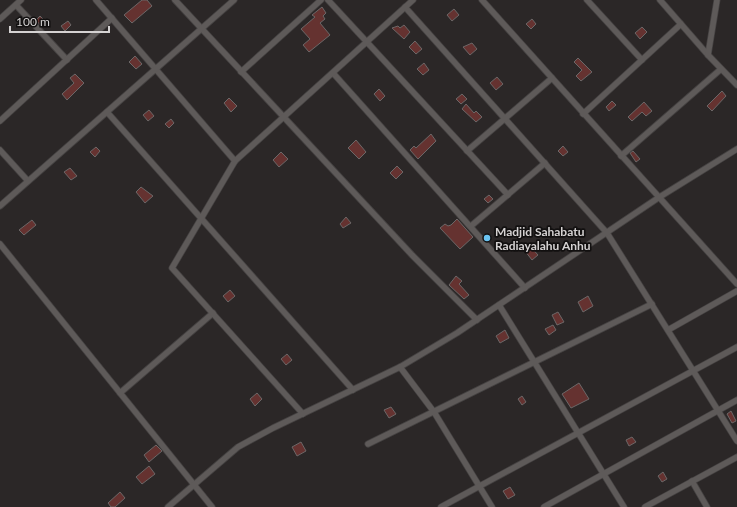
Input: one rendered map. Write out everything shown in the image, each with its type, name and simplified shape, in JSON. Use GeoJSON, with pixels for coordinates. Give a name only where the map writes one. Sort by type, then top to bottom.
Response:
{"type":"FeatureCollection","features":[{"type":"Feature","properties":{"kind":"street"},"geometry":{"type":"LineString","coordinates":[[0,20],[21,0]]}},
{"type":"Feature","properties":{"kind":"street"},"geometry":{"type":"LineString","coordinates":[[96,0],[235,161]]}},
{"type":"Feature","properties":{"kind":"street"},"geometry":{"type":"LineString","coordinates":[[175,0],[201,30],[412,255],[477,320]]}},
{"type":"Feature","properties":{"kind":"street"},"geometry":{"type":"LineString","coordinates":[[0,206],[234,0]]}},
{"type":"Feature","properties":{"kind":"street"},"geometry":{"type":"LineString","coordinates":[[241,72],[321,0]]}},
{"type":"Feature","properties":{"kind":"street"},"geometry":{"type":"LineString","coordinates":[[328,0],[508,194]]}},
{"type":"Feature","properties":{"kind":"street"},"geometry":{"type":"LineString","coordinates":[[303,414],[172,268],[235,161],[413,0]]}},
{"type":"Feature","properties":{"kind":"street"},"geometry":{"type":"LineString","coordinates":[[482,0],[658,198],[737,284]]}},
{"type":"Feature","properties":{"kind":"street"},"geometry":{"type":"LineString","coordinates":[[587,0],[642,60]]}},
{"type":"Feature","properties":{"kind":"street"},"geometry":{"type":"LineString","coordinates":[[660,0],[708,55],[737,85]]}},
{"type":"Feature","properties":{"kind":"street"},"geometry":{"type":"LineString","coordinates":[[708,55],[717,0]]}},
{"type":"Feature","properties":{"kind":"street"},"geometry":{"type":"LineString","coordinates":[[16,5],[67,60]]}},
{"type":"Feature","properties":{"kind":"street"},"geometry":{"type":"LineString","coordinates":[[405,7],[607,233],[737,441]]}},
{"type":"Feature","properties":{"kind":"street"},"geometry":{"type":"LineString","coordinates":[[0,121],[112,18]]}},
{"type":"Feature","properties":{"kind":"street"},"geometry":{"type":"LineString","coordinates":[[583,114],[681,24]]}},
{"type":"Feature","properties":{"kind":"street"},"geometry":{"type":"LineString","coordinates":[[621,156],[721,69]]}},
{"type":"Feature","properties":{"kind":"street"},"geometry":{"type":"LineString","coordinates":[[332,73],[471,226],[525,288]]}},
{"type":"Feature","properties":{"kind":"street"},"geometry":{"type":"LineString","coordinates":[[467,151],[552,78]]}},
{"type":"Feature","properties":{"kind":"street"},"geometry":{"type":"LineString","coordinates":[[107,112],[353,390]]}},
{"type":"Feature","properties":{"kind":"street"},"geometry":{"type":"LineString","coordinates":[[168,507],[238,447],[400,367],[477,320],[658,198],[737,149]]}},
{"type":"Feature","properties":{"kind":"street"},"geometry":{"type":"LineString","coordinates":[[0,150],[28,182]]}},
{"type":"Feature","properties":{"kind":"street"},"geometry":{"type":"LineString","coordinates":[[471,226],[545,163]]}},
{"type":"Feature","properties":{"kind":"street"},"geometry":{"type":"LineString","coordinates":[[0,244],[212,507]]}},
{"type":"Feature","properties":{"kind":"street"},"geometry":{"type":"LineString","coordinates":[[668,330],[737,291]]}},
{"type":"Feature","properties":{"kind":"street"},"geometry":{"type":"LineString","coordinates":[[368,444],[652,304]]}},
{"type":"Feature","properties":{"kind":"street"},"geometry":{"type":"LineString","coordinates":[[499,305],[624,507]]}},
{"type":"Feature","properties":{"kind":"street"},"geometry":{"type":"LineString","coordinates":[[120,393],[213,313]]}},
{"type":"Feature","properties":{"kind":"street"},"geometry":{"type":"LineString","coordinates":[[441,507],[737,347]]}},
{"type":"Feature","properties":{"kind":"street"},"geometry":{"type":"LineString","coordinates":[[400,367],[434,412],[492,507]]}},
{"type":"Feature","properties":{"kind":"street"},"geometry":{"type":"LineString","coordinates":[[544,507],[737,400]]}},
{"type":"Feature","properties":{"kind":"street"},"geometry":{"type":"LineString","coordinates":[[645,507],[737,457]]}},
{"type":"Feature","properties":{"kind":"street"},"geometry":{"type":"LineString","coordinates":[[692,481],[707,507]]}},
{"type":"Feature","properties":{"kind":"building"},"geometry":{"type":"Polygon","coordinates":[[[142,0],[147,0],[152,6],[132,23],[124,15],[142,0]]]}},
{"type":"Feature","properties":{"kind":"building"},"geometry":{"type":"Polygon","coordinates":[[[322,7],[326,13],[323,16],[325,19],[320,23],[330,35],[309,52],[303,45],[310,39],[301,29],[315,17],[312,15],[322,7]]]}},
{"type":"Feature","properties":{"kind":"building"},"geometry":{"type":"Polygon","coordinates":[[[454,9],[459,15],[452,21],[447,15],[454,9]]]}},
{"type":"Feature","properties":{"kind":"building"},"geometry":{"type":"Polygon","coordinates":[[[40,16],[46,22],[41,26],[36,20],[40,16]]]}},
{"type":"Feature","properties":{"kind":"building"},"geometry":{"type":"Polygon","coordinates":[[[532,19],[536,24],[531,29],[526,24],[532,19]]]}},
{"type":"Feature","properties":{"kind":"building"},"geometry":{"type":"Polygon","coordinates":[[[68,21],[71,25],[65,31],[61,26],[68,21]]]}},
{"type":"Feature","properties":{"kind":"building"},"geometry":{"type":"Polygon","coordinates":[[[404,25],[410,32],[404,39],[392,28],[398,26],[400,28],[404,25]]]}},
{"type":"Feature","properties":{"kind":"building"},"geometry":{"type":"Polygon","coordinates":[[[642,27],[647,32],[640,39],[635,33],[642,27]]]}},
{"type":"Feature","properties":{"kind":"building"},"geometry":{"type":"Polygon","coordinates":[[[415,41],[422,49],[416,54],[409,47],[415,41]]]}},
{"type":"Feature","properties":{"kind":"building"},"geometry":{"type":"Polygon","coordinates":[[[472,43],[477,49],[470,55],[463,47],[472,43]]]}},
{"type":"Feature","properties":{"kind":"building"},"geometry":{"type":"Polygon","coordinates":[[[135,56],[142,64],[136,69],[129,62],[135,56]]]}},
{"type":"Feature","properties":{"kind":"building"},"geometry":{"type":"Polygon","coordinates":[[[578,58],[592,72],[581,81],[576,76],[582,70],[574,62],[578,58]]]}},
{"type":"Feature","properties":{"kind":"building"},"geometry":{"type":"Polygon","coordinates":[[[424,63],[429,70],[423,75],[417,69],[424,63]]]}},
{"type":"Feature","properties":{"kind":"building"},"geometry":{"type":"Polygon","coordinates":[[[75,74],[84,83],[67,100],[62,94],[74,83],[70,78],[75,74]]]}},
{"type":"Feature","properties":{"kind":"building"},"geometry":{"type":"Polygon","coordinates":[[[497,77],[503,84],[496,90],[490,83],[497,77]]]}},
{"type":"Feature","properties":{"kind":"building"},"geometry":{"type":"Polygon","coordinates":[[[379,89],[385,96],[380,101],[374,94],[379,89]]]}},
{"type":"Feature","properties":{"kind":"building"},"geometry":{"type":"Polygon","coordinates":[[[722,91],[726,96],[712,111],[707,106],[722,91]]]}},
{"type":"Feature","properties":{"kind":"building"},"geometry":{"type":"Polygon","coordinates":[[[462,94],[467,99],[461,104],[456,99],[462,94]]]}},
{"type":"Feature","properties":{"kind":"building"},"geometry":{"type":"Polygon","coordinates":[[[229,98],[237,106],[231,112],[224,103],[229,98]]]}},
{"type":"Feature","properties":{"kind":"building"},"geometry":{"type":"Polygon","coordinates":[[[612,101],[616,105],[609,111],[606,107],[612,101]]]}},
{"type":"Feature","properties":{"kind":"building"},"geometry":{"type":"Polygon","coordinates":[[[644,102],[652,111],[646,116],[642,112],[632,121],[628,117],[644,102]]]}},
{"type":"Feature","properties":{"kind":"building"},"geometry":{"type":"Polygon","coordinates":[[[466,104],[474,113],[476,111],[482,117],[476,122],[462,109],[466,104]]]}},
{"type":"Feature","properties":{"kind":"building"},"geometry":{"type":"Polygon","coordinates":[[[149,110],[154,116],[148,121],[143,115],[149,110]]]}},
{"type":"Feature","properties":{"kind":"building"},"geometry":{"type":"Polygon","coordinates":[[[171,119],[174,123],[169,128],[165,124],[171,119]]]}},
{"type":"Feature","properties":{"kind":"building"},"geometry":{"type":"Polygon","coordinates":[[[431,134],[436,141],[418,159],[410,150],[414,146],[416,148],[431,134]]]}},
{"type":"Feature","properties":{"kind":"building"},"geometry":{"type":"Polygon","coordinates":[[[356,140],[366,152],[359,159],[348,148],[356,140]]]}},
{"type":"Feature","properties":{"kind":"building"},"geometry":{"type":"Polygon","coordinates":[[[563,146],[568,152],[563,156],[558,151],[563,146]]]}},
{"type":"Feature","properties":{"kind":"building"},"geometry":{"type":"Polygon","coordinates":[[[96,147],[100,151],[95,157],[90,152],[96,147]]]}},
{"type":"Feature","properties":{"kind":"building"},"geometry":{"type":"Polygon","coordinates":[[[633,151],[640,159],[636,162],[630,153],[633,151]]]}},
{"type":"Feature","properties":{"kind":"building"},"geometry":{"type":"Polygon","coordinates":[[[281,152],[288,159],[279,167],[273,160],[281,152]]]}},
{"type":"Feature","properties":{"kind":"building"},"geometry":{"type":"Polygon","coordinates":[[[397,166],[403,172],[396,179],[390,173],[397,166]]]}},
{"type":"Feature","properties":{"kind":"building"},"geometry":{"type":"Polygon","coordinates":[[[70,168],[77,176],[71,180],[64,172],[70,168]]]}},
{"type":"Feature","properties":{"kind":"building"},"geometry":{"type":"Polygon","coordinates":[[[141,187],[153,196],[145,203],[136,192],[141,187]]]}},
{"type":"Feature","properties":{"kind":"building"},"geometry":{"type":"Polygon","coordinates":[[[489,195],[493,199],[488,203],[484,199],[489,195]]]}},
{"type":"Feature","properties":{"kind":"building"},"geometry":{"type":"Polygon","coordinates":[[[346,217],[351,223],[343,228],[340,224],[346,217]]]}},
{"type":"Feature","properties":{"kind":"building"},"geometry":{"type":"Polygon","coordinates":[[[457,219],[473,237],[460,249],[440,228],[445,224],[448,226],[451,225],[457,219]]]}},
{"type":"Feature","properties":{"kind":"building"},"geometry":{"type":"Polygon","coordinates":[[[32,220],[36,225],[24,235],[19,230],[32,220]]]}},
{"type":"Feature","properties":{"kind":"building"},"geometry":{"type":"Polygon","coordinates":[[[530,246],[538,255],[532,260],[525,251],[530,246]]]}},
{"type":"Feature","properties":{"kind":"building"},"geometry":{"type":"Polygon","coordinates":[[[456,276],[462,281],[459,284],[469,295],[464,299],[449,285],[456,276]]]}},
{"type":"Feature","properties":{"kind":"building"},"geometry":{"type":"Polygon","coordinates":[[[230,290],[235,296],[228,302],[223,296],[230,290]]]}},
{"type":"Feature","properties":{"kind":"building"},"geometry":{"type":"Polygon","coordinates":[[[588,296],[593,306],[583,312],[578,302],[588,296]]]}},
{"type":"Feature","properties":{"kind":"building"},"geometry":{"type":"Polygon","coordinates":[[[558,312],[564,322],[557,325],[552,315],[558,312]]]}},
{"type":"Feature","properties":{"kind":"building"},"geometry":{"type":"Polygon","coordinates":[[[553,325],[556,330],[549,335],[545,329],[553,325]]]}},
{"type":"Feature","properties":{"kind":"building"},"geometry":{"type":"Polygon","coordinates":[[[505,330],[509,338],[500,343],[496,336],[505,330]]]}},
{"type":"Feature","properties":{"kind":"building"},"geometry":{"type":"Polygon","coordinates":[[[287,354],[292,360],[286,365],[281,359],[287,354]]]}},
{"type":"Feature","properties":{"kind":"building"},"geometry":{"type":"Polygon","coordinates":[[[579,383],[589,399],[571,408],[562,394],[579,383]]]}},
{"type":"Feature","properties":{"kind":"building"},"geometry":{"type":"Polygon","coordinates":[[[257,393],[262,399],[255,406],[250,399],[257,393]]]}},
{"type":"Feature","properties":{"kind":"building"},"geometry":{"type":"Polygon","coordinates":[[[522,396],[526,402],[522,405],[518,399],[522,396]]]}},
{"type":"Feature","properties":{"kind":"building"},"geometry":{"type":"Polygon","coordinates":[[[391,407],[396,414],[389,418],[384,410],[391,407]]]}},
{"type":"Feature","properties":{"kind":"building"},"geometry":{"type":"Polygon","coordinates":[[[731,411],[736,421],[732,423],[727,414],[731,411]]]}},
{"type":"Feature","properties":{"kind":"building"},"geometry":{"type":"Polygon","coordinates":[[[632,437],[636,442],[629,446],[626,440],[632,437]]]}},
{"type":"Feature","properties":{"kind":"building"},"geometry":{"type":"Polygon","coordinates":[[[301,442],[306,451],[297,456],[292,447],[301,442]]]}},
{"type":"Feature","properties":{"kind":"building"},"geometry":{"type":"Polygon","coordinates":[[[156,445],[162,451],[149,462],[144,455],[156,445]]]}},
{"type":"Feature","properties":{"kind":"building"},"geometry":{"type":"Polygon","coordinates":[[[149,466],[155,474],[142,484],[136,477],[149,466]]]}},
{"type":"Feature","properties":{"kind":"building"},"geometry":{"type":"Polygon","coordinates":[[[663,472],[667,479],[662,482],[658,476],[663,472]]]}},
{"type":"Feature","properties":{"kind":"building"},"geometry":{"type":"Polygon","coordinates":[[[510,487],[515,495],[508,499],[503,491],[510,487]]]}},
{"type":"Feature","properties":{"kind":"building"},"geometry":{"type":"Polygon","coordinates":[[[120,492],[125,498],[115,507],[111,507],[108,503],[120,492]]]}},
{"type":"Feature","properties":{"kind":"place","name":"Madjid Sahabatu Radiayalahu Anhu"},"geometry":{"type":"Point","coordinates":[487,238]}}]}
